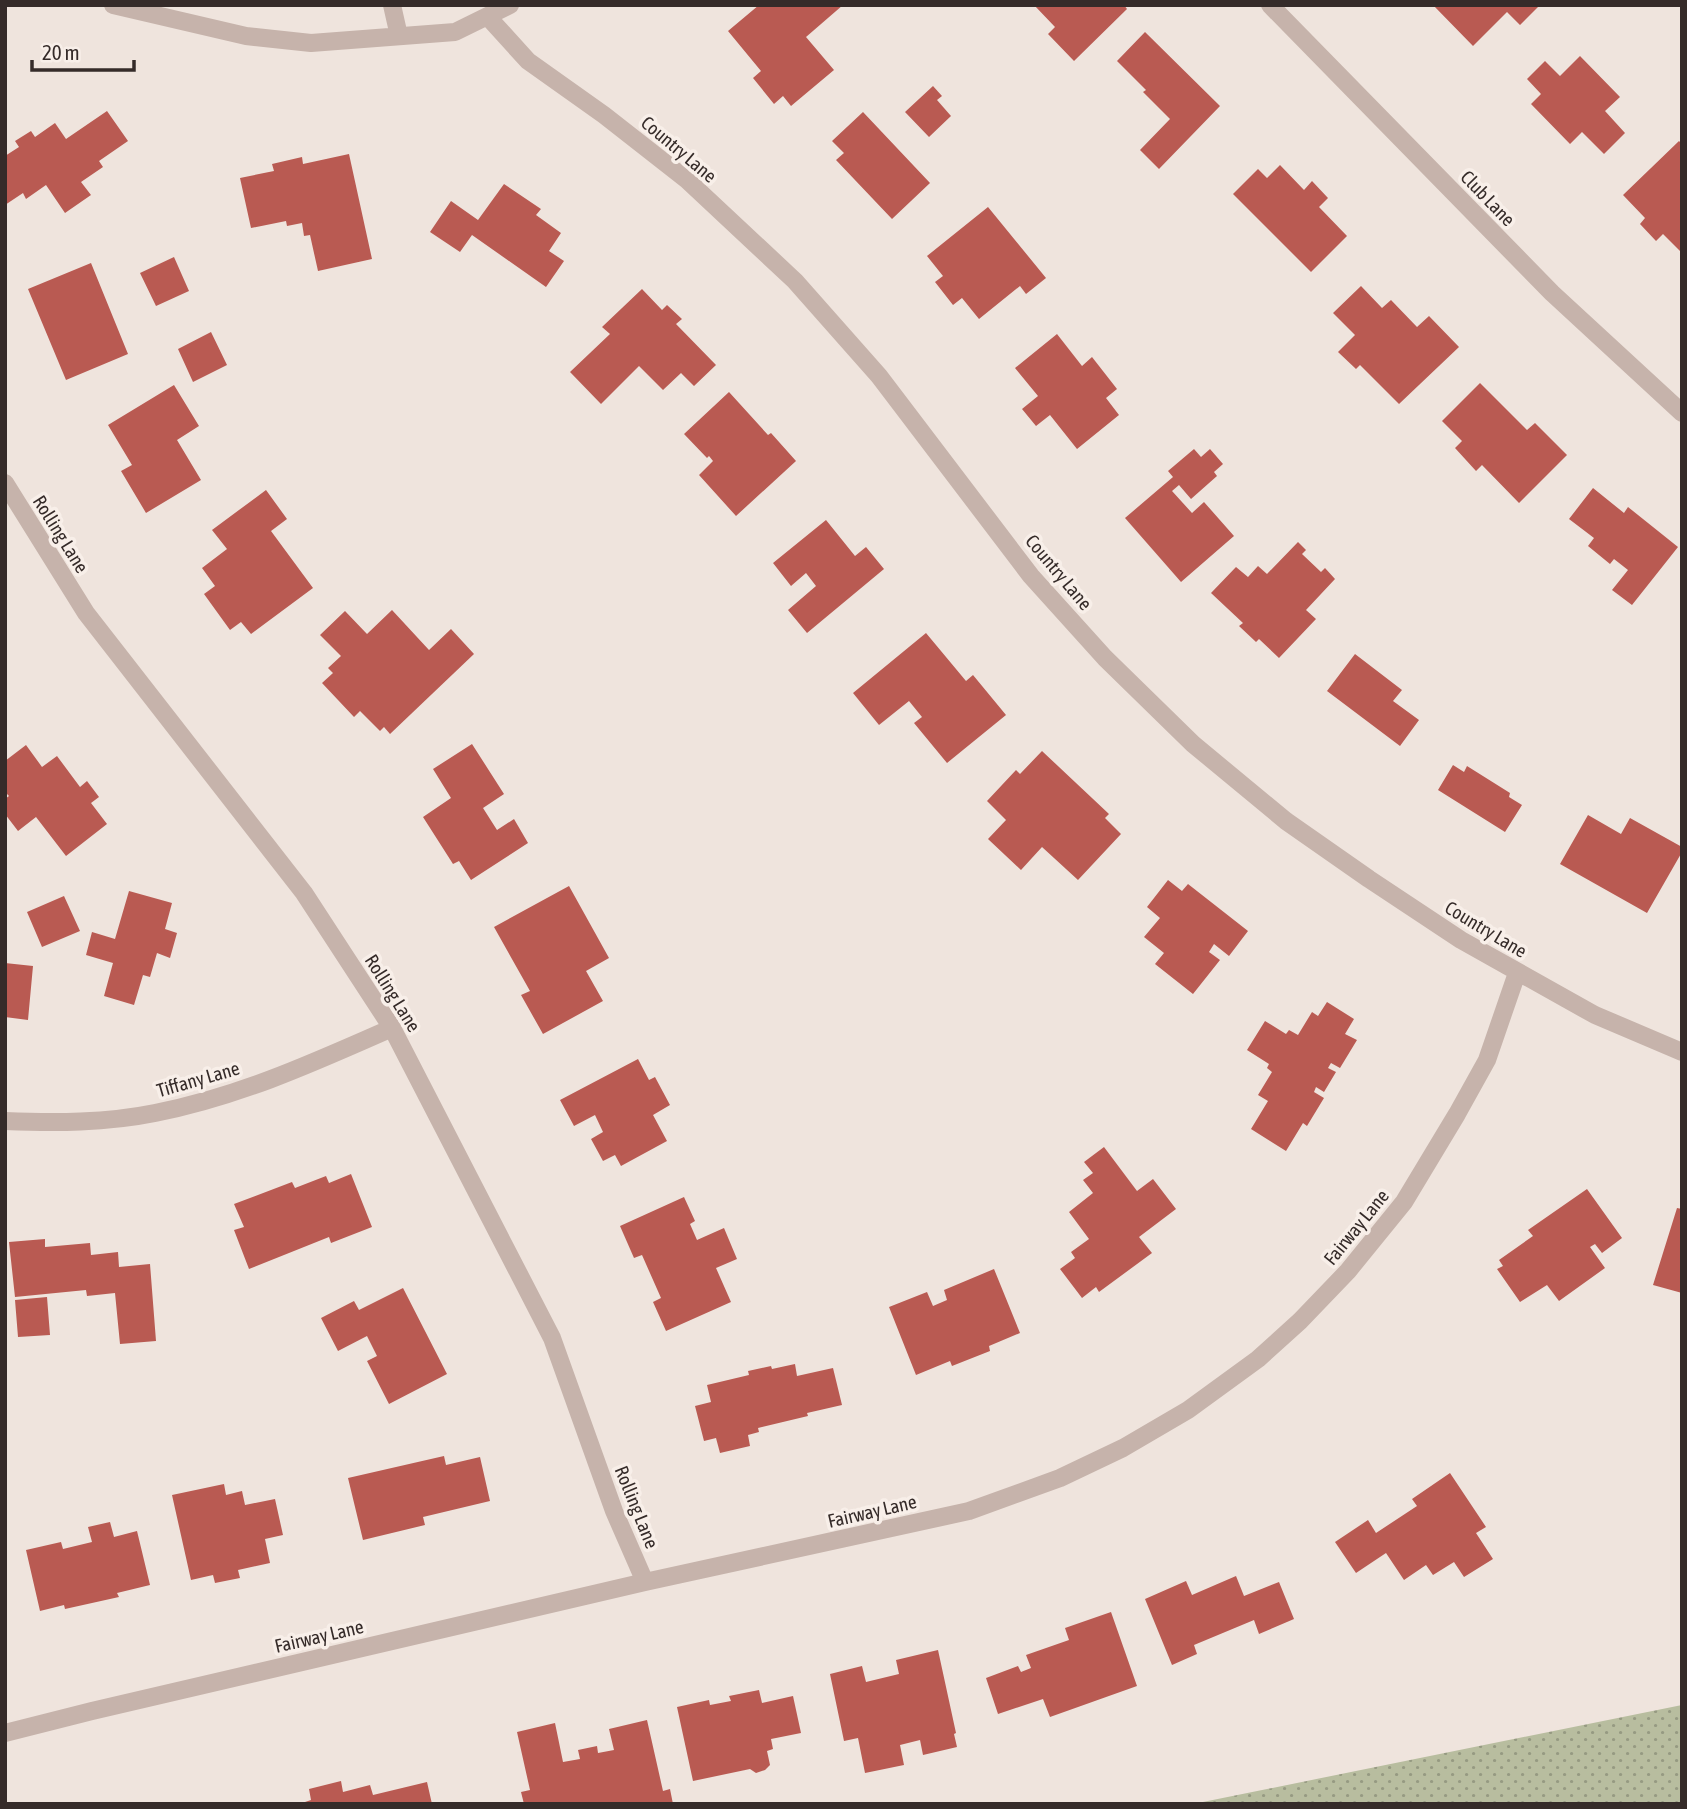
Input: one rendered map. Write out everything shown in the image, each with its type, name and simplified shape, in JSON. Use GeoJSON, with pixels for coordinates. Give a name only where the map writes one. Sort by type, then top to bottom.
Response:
{"type":"FeatureCollection","features":[{"type":"Feature","properties":{"kind":"street"},"geometry":{"type":"LineString","coordinates":[[113,5],[246,36],[311,44],[455,32],[510,5]]}},
{"type":"Feature","properties":{"kind":"street"},"geometry":{"type":"LineString","coordinates":[[392,5],[399,36]]}},
{"type":"Feature","properties":{"kind":"street","name":"Club Lane"},"geometry":{"type":"LineString","coordinates":[[1270,5],[1552,293],[1682,413]]}},
{"type":"Feature","properties":{"kind":"street","name":"Country Lane"},"geometry":{"type":"LineString","coordinates":[[488,17],[528,61],[604,115],[687,180],[794,281],[879,376],[1031,576],[1105,658],[1193,744],[1286,821],[1461,940],[1595,1015],[1682,1052]]}},
{"type":"Feature","properties":{"kind":"street","name":"Rolling Lane"},"geometry":{"type":"LineString","coordinates":[[5,483],[86,613],[304,893],[392,1028],[552,1338],[614,1511],[645,1582]]}},
{"type":"Feature","properties":{"kind":"street","name":"Fairway Lane"},"geometry":{"type":"LineString","coordinates":[[5,1733],[645,1582],[969,1511],[1060,1478],[1123,1448],[1188,1410],[1258,1359],[1300,1321],[1348,1271],[1404,1202],[1487,1060],[1517,973]]}},
{"type":"Feature","properties":{"kind":"street","name":"Tiffany Lane"},"geometry":{"type":"LineString","coordinates":[[5,1121],[86,1121],[154,1113],[228,1095],[286,1075],[392,1028]]}},
{"type":"Feature","properties":{"kind":"green space"},"geometry":{"type":"Polygon","coordinates":[[[1682,1705],[1682,1804],[1193,1804],[1682,1705]]]}},
{"type":"Feature","properties":{"kind":"building"},"geometry":{"type":"Polygon","coordinates":[[[759,5],[843,5],[806,37],[834,70],[791,106],[783,96],[774,104],[753,78],[761,71],[728,31],[759,5]]]}},
{"type":"Feature","properties":{"kind":"building"},"geometry":{"type":"Polygon","coordinates":[[[1034,5],[1124,5],[1127,9],[1074,61],[1048,34],[1055,27],[1034,5]]]}},
{"type":"Feature","properties":{"kind":"building"},"geometry":{"type":"Polygon","coordinates":[[[1433,5],[1540,5],[1520,25],[1507,12],[1473,46],[1433,5]]]}},
{"type":"Feature","properties":{"kind":"building"},"geometry":{"type":"Polygon","coordinates":[[[1145,32],[1220,106],[1159,169],[1140,150],[1170,119],[1117,61],[1145,32]]]}},
{"type":"Feature","properties":{"kind":"building"},"geometry":{"type":"Polygon","coordinates":[[[1580,56],[1620,97],[1605,111],[1625,133],[1604,154],[1582,132],[1570,144],[1531,104],[1541,94],[1527,79],[1545,61],[1560,76],[1580,56]]]}},
{"type":"Feature","properties":{"kind":"building"},"geometry":{"type":"Polygon","coordinates":[[[933,86],[942,96],[937,100],[951,116],[929,137],[905,112],[933,86]]]}},
{"type":"Feature","properties":{"kind":"building"},"geometry":{"type":"Polygon","coordinates":[[[107,111],[128,141],[99,161],[103,167],[81,182],[91,195],[65,213],[46,185],[26,199],[23,193],[5,205],[5,156],[19,147],[15,141],[31,131],[35,137],[55,123],[66,139],[107,111]]]}},
{"type":"Feature","properties":{"kind":"building"},"geometry":{"type":"Polygon","coordinates":[[[863,112],[930,183],[892,219],[836,160],[844,153],[832,141],[863,112]]]}},
{"type":"Feature","properties":{"kind":"building"},"geometry":{"type":"Polygon","coordinates":[[[1679,141],[1682,144],[1682,253],[1663,234],[1656,241],[1640,224],[1645,218],[1623,195],[1679,141]]]}},
{"type":"Feature","properties":{"kind":"building"},"geometry":{"type":"Polygon","coordinates":[[[349,154],[372,259],[318,271],[310,235],[304,236],[302,223],[287,226],[286,221],[251,228],[240,178],[274,171],[272,164],[302,157],[303,164],[349,154]]]}},
{"type":"Feature","properties":{"kind":"building"},"geometry":{"type":"Polygon","coordinates":[[[1280,165],[1304,190],[1312,181],[1328,198],[1319,207],[1347,236],[1311,272],[1233,194],[1258,169],[1267,178],[1280,165]]]}},
{"type":"Feature","properties":{"kind":"building"},"geometry":{"type":"Polygon","coordinates":[[[504,184],[541,209],[536,215],[561,233],[549,251],[564,261],[546,287],[472,235],[460,252],[430,232],[451,201],[478,220],[504,184]]]}},
{"type":"Feature","properties":{"kind":"building"},"geometry":{"type":"Polygon","coordinates":[[[988,207],[1046,278],[1026,294],[1020,286],[979,319],[962,298],[953,305],[935,282],[943,276],[927,256],[988,207]]]}},
{"type":"Feature","properties":{"kind":"building"},"geometry":{"type":"Polygon","coordinates":[[[174,257],[189,291],[156,306],[140,273],[174,257]]]}},
{"type":"Feature","properties":{"kind":"building"},"geometry":{"type":"Polygon","coordinates":[[[91,263],[128,354],[66,380],[28,289],[91,263]]]}},
{"type":"Feature","properties":{"kind":"building"},"geometry":{"type":"Polygon","coordinates":[[[1361,286],[1382,308],[1391,300],[1417,327],[1429,316],[1459,347],[1399,404],[1360,365],[1356,369],[1338,352],[1355,335],[1333,313],[1361,286]]]}},
{"type":"Feature","properties":{"kind":"building"},"geometry":{"type":"Polygon","coordinates":[[[642,289],[662,310],[667,305],[682,319],[676,324],[716,365],[694,386],[681,373],[663,390],[639,366],[601,404],[570,372],[610,334],[602,327],[642,289]]]}},
{"type":"Feature","properties":{"kind":"building"},"geometry":{"type":"Polygon","coordinates":[[[211,332],[227,365],[193,382],[178,349],[211,332]]]}},
{"type":"Feature","properties":{"kind":"building"},"geometry":{"type":"Polygon","coordinates":[[[1057,334],[1082,366],[1092,357],[1117,389],[1106,398],[1119,415],[1077,449],[1050,415],[1036,426],[1022,409],[1038,396],[1015,368],[1057,334]]]}},
{"type":"Feature","properties":{"kind":"building"},"geometry":{"type":"Polygon","coordinates":[[[1480,383],[1527,430],[1535,423],[1567,455],[1519,503],[1482,465],[1476,471],[1455,448],[1462,441],[1442,421],[1480,383]]]}},
{"type":"Feature","properties":{"kind":"building"},"geometry":{"type":"Polygon","coordinates":[[[174,385],[199,426],[177,440],[201,480],[146,513],[121,471],[132,465],[108,425],[174,385]]]}},
{"type":"Feature","properties":{"kind":"building"},"geometry":{"type":"Polygon","coordinates":[[[729,392],[796,461],[736,516],[699,475],[713,461],[684,434],[729,392]]]}},
{"type":"Feature","properties":{"kind":"building"},"geometry":{"type":"Polygon","coordinates":[[[1194,449],[1201,457],[1210,449],[1223,464],[1214,472],[1217,476],[1191,499],[1179,485],[1172,491],[1192,513],[1204,502],[1234,536],[1181,582],[1125,518],[1173,477],[1168,471],[1194,449]]]}},
{"type":"Feature","properties":{"kind":"building"},"geometry":{"type":"Polygon","coordinates":[[[1593,488],[1624,513],[1628,507],[1678,547],[1632,605],[1612,590],[1628,570],[1614,559],[1610,564],[1588,546],[1594,538],[1569,519],[1593,488]]]}},
{"type":"Feature","properties":{"kind":"building"},"geometry":{"type":"Polygon","coordinates":[[[266,490],[287,519],[271,531],[313,588],[251,634],[241,622],[230,630],[204,594],[215,586],[202,568],[227,549],[212,530],[266,490]]]}},
{"type":"Feature","properties":{"kind":"building"},"geometry":{"type":"Polygon","coordinates":[[[826,520],[855,556],[866,547],[884,569],[807,633],[788,610],[816,586],[806,573],[791,586],[773,563],[826,520]]]}},
{"type":"Feature","properties":{"kind":"building"},"geometry":{"type":"Polygon","coordinates":[[[1298,542],[1306,550],[1302,554],[1321,572],[1325,568],[1335,579],[1306,610],[1316,619],[1279,658],[1259,639],[1256,642],[1239,626],[1243,623],[1211,593],[1236,567],[1248,577],[1258,566],[1267,574],[1298,542]]]}},
{"type":"Feature","properties":{"kind":"building"},"geometry":{"type":"Polygon","coordinates":[[[392,610],[429,650],[451,629],[474,654],[390,734],[384,727],[380,731],[360,711],[354,717],[322,683],[333,673],[328,668],[341,656],[320,635],[345,611],[367,634],[392,610]]]}},
{"type":"Feature","properties":{"kind":"building"},"geometry":{"type":"Polygon","coordinates":[[[926,633],[966,681],[973,675],[1006,715],[947,763],[914,723],[922,717],[909,701],[879,725],[853,693],[926,633]]]}},
{"type":"Feature","properties":{"kind":"building"},"geometry":{"type":"Polygon","coordinates":[[[1355,654],[1402,690],[1393,701],[1419,720],[1400,746],[1327,691],[1355,654]]]}},
{"type":"Feature","properties":{"kind":"building"},"geometry":{"type":"Polygon","coordinates":[[[472,744],[504,794],[483,808],[497,830],[514,819],[528,843],[471,880],[459,861],[453,864],[423,817],[451,798],[433,769],[472,744]]]}},
{"type":"Feature","properties":{"kind":"building"},"geometry":{"type":"Polygon","coordinates":[[[26,745],[42,767],[57,756],[80,787],[87,781],[99,797],[91,803],[107,824],[66,856],[36,817],[18,831],[5,814],[5,799],[9,796],[5,792],[5,761],[26,745]]]}},
{"type":"Feature","properties":{"kind":"building"},"geometry":{"type":"Polygon","coordinates":[[[1042,751],[1109,814],[1105,818],[1121,834],[1078,880],[1042,847],[1021,870],[988,839],[1006,820],[987,801],[1016,770],[1020,774],[1042,751]]]}},
{"type":"Feature","properties":{"kind":"building"},"geometry":{"type":"Polygon","coordinates":[[[1453,765],[1464,772],[1467,766],[1510,793],[1509,797],[1522,805],[1505,832],[1438,790],[1453,765]]]}},
{"type":"Feature","properties":{"kind":"building"},"geometry":{"type":"Polygon","coordinates":[[[1588,815],[1621,834],[1630,818],[1682,847],[1682,852],[1647,913],[1560,864],[1588,815]]]}},
{"type":"Feature","properties":{"kind":"building"},"geometry":{"type":"Polygon","coordinates":[[[1168,880],[1182,891],[1188,884],[1248,931],[1229,956],[1214,944],[1209,952],[1220,960],[1193,994],[1155,964],[1164,953],[1144,937],[1160,918],[1147,907],[1168,880]]]}},
{"type":"Feature","properties":{"kind":"building"},"geometry":{"type":"Polygon","coordinates":[[[569,886],[609,958],[586,971],[603,1001],[543,1034],[521,995],[530,991],[494,927],[569,886]]]}},
{"type":"Feature","properties":{"kind":"building"},"geometry":{"type":"Polygon","coordinates":[[[129,891],[172,903],[165,929],[177,933],[170,958],[157,953],[150,977],[143,975],[134,1005],[104,996],[113,963],[86,955],[92,932],[115,939],[129,891]]]}},
{"type":"Feature","properties":{"kind":"building"},"geometry":{"type":"Polygon","coordinates":[[[64,896],[80,931],[42,947],[27,912],[64,896]]]}},
{"type":"Feature","properties":{"kind":"building"},"geometry":{"type":"Polygon","coordinates":[[[5,963],[33,966],[28,1020],[5,1017],[5,963]]]}},
{"type":"Feature","properties":{"kind":"building"},"geometry":{"type":"Polygon","coordinates":[[[1327,1002],[1354,1019],[1345,1034],[1357,1040],[1340,1068],[1331,1063],[1328,1068],[1336,1072],[1324,1092],[1316,1087],[1314,1092],[1324,1098],[1307,1126],[1303,1123],[1286,1151],[1251,1129],[1268,1101],[1258,1095],[1272,1072],[1267,1068],[1269,1064],[1247,1050],[1265,1021],[1286,1034],[1289,1030],[1298,1035],[1312,1012],[1318,1016],[1327,1002]]]}},
{"type":"Feature","properties":{"kind":"building"},"geometry":{"type":"Polygon","coordinates":[[[638,1059],[649,1080],[655,1077],[670,1105],[653,1115],[667,1141],[621,1166],[615,1155],[603,1161],[591,1139],[603,1132],[595,1115],[574,1126],[560,1100],[638,1059]]]}},
{"type":"Feature","properties":{"kind":"building"},"geometry":{"type":"Polygon","coordinates":[[[1104,1147],[1137,1191],[1153,1179],[1176,1209],[1139,1237],[1152,1253],[1099,1292],[1096,1287],[1082,1298],[1060,1269],[1075,1258],[1071,1252],[1089,1239],[1069,1212],[1093,1193],[1083,1180],[1093,1173],[1084,1162],[1104,1147]]]}},
{"type":"Feature","properties":{"kind":"building"},"geometry":{"type":"Polygon","coordinates":[[[351,1174],[372,1227],[331,1243],[329,1237],[249,1269],[234,1230],[244,1227],[234,1204],[292,1182],[295,1188],[326,1176],[329,1183],[351,1174]]]}},
{"type":"Feature","properties":{"kind":"building"},"geometry":{"type":"Polygon","coordinates":[[[1587,1189],[1622,1238],[1602,1253],[1595,1244],[1590,1247],[1605,1268],[1559,1301],[1547,1285],[1520,1302],[1497,1269],[1503,1266],[1499,1260],[1533,1236],[1528,1230],[1587,1189]]]}},
{"type":"Feature","properties":{"kind":"building"},"geometry":{"type":"Polygon","coordinates":[[[684,1197],[695,1221],[690,1224],[697,1240],[724,1228],[737,1259],[716,1268],[731,1302],[666,1331],[653,1302],[661,1298],[642,1255],[634,1258],[620,1226],[684,1197]]]}},
{"type":"Feature","properties":{"kind":"building"},"geometry":{"type":"Polygon","coordinates":[[[1677,1208],[1682,1209],[1682,1293],[1653,1285],[1677,1208]]]}},
{"type":"Feature","properties":{"kind":"building"},"geometry":{"type":"Polygon","coordinates":[[[45,1239],[45,1247],[90,1243],[91,1255],[118,1252],[119,1267],[150,1264],[156,1341],[120,1344],[115,1293],[87,1296],[86,1290],[15,1297],[9,1242],[45,1239]]]}},
{"type":"Feature","properties":{"kind":"building"},"geometry":{"type":"Polygon","coordinates":[[[994,1269],[1020,1333],[989,1346],[990,1351],[952,1366],[950,1361],[916,1375],[889,1307],[927,1292],[933,1306],[947,1300],[944,1290],[994,1269]]]}},
{"type":"Feature","properties":{"kind":"building"},"geometry":{"type":"Polygon","coordinates":[[[403,1288],[447,1374],[389,1404],[367,1361],[377,1356],[367,1336],[338,1351],[321,1318],[354,1301],[359,1310],[403,1288]]]}},
{"type":"Feature","properties":{"kind":"building"},"geometry":{"type":"Polygon","coordinates":[[[47,1297],[50,1335],[18,1337],[15,1300],[47,1297]]]}},
{"type":"Feature","properties":{"kind":"building"},"geometry":{"type":"Polygon","coordinates":[[[795,1364],[797,1376],[833,1368],[842,1405],[758,1428],[759,1432],[748,1435],[750,1446],[720,1453],[716,1438],[704,1441],[695,1406],[711,1402],[707,1385],[749,1375],[748,1371],[795,1364]]]}},
{"type":"Feature","properties":{"kind":"building"},"geometry":{"type":"Polygon","coordinates":[[[444,1456],[446,1465],[480,1457],[490,1501],[423,1517],[425,1525],[363,1540],[348,1478],[444,1456]]]}},
{"type":"Feature","properties":{"kind":"building"},"geometry":{"type":"Polygon","coordinates":[[[1450,1473],[1486,1527],[1476,1533],[1493,1559],[1464,1577],[1454,1562],[1433,1575],[1426,1565],[1404,1580],[1386,1553],[1356,1573],[1335,1542],[1368,1520],[1376,1533],[1417,1506],[1412,1499],[1450,1473]]]}},
{"type":"Feature","properties":{"kind":"building"},"geometry":{"type":"Polygon","coordinates":[[[224,1484],[226,1495],[242,1491],[245,1505],[275,1499],[283,1535],[265,1539],[270,1563],[238,1570],[240,1578],[215,1583],[213,1575],[191,1580],[172,1495],[224,1484]]]}},
{"type":"Feature","properties":{"kind":"building"},"geometry":{"type":"Polygon","coordinates":[[[110,1522],[114,1537],[137,1531],[150,1585],[117,1593],[119,1597],[65,1609],[64,1605],[40,1611],[26,1550],[61,1542],[63,1549],[92,1542],[88,1527],[110,1522]]]}},
{"type":"Feature","properties":{"kind":"building"},"geometry":{"type":"Polygon","coordinates":[[[1236,1576],[1244,1596],[1279,1582],[1294,1619],[1259,1634],[1254,1620],[1194,1645],[1197,1654],[1172,1665],[1145,1599],[1186,1581],[1192,1595],[1236,1576]]]}},
{"type":"Feature","properties":{"kind":"building"},"geometry":{"type":"Polygon","coordinates":[[[1111,1612],[1137,1686],[1050,1717],[1043,1699],[998,1714],[986,1678],[1018,1666],[1021,1672],[1031,1668],[1026,1655],[1069,1640],[1065,1628],[1111,1612]]]}},
{"type":"Feature","properties":{"kind":"building"},"geometry":{"type":"Polygon","coordinates":[[[938,1650],[957,1747],[923,1755],[920,1740],[900,1745],[904,1765],[865,1773],[858,1738],[844,1741],[830,1674],[862,1666],[866,1682],[899,1674],[896,1660],[938,1650]]]}},
{"type":"Feature","properties":{"kind":"building"},"geometry":{"type":"Polygon","coordinates":[[[759,1690],[762,1703],[793,1696],[801,1733],[771,1739],[773,1749],[767,1751],[770,1765],[765,1770],[756,1773],[750,1769],[693,1781],[677,1707],[709,1700],[710,1705],[731,1701],[729,1696],[759,1690]]]}},
{"type":"Feature","properties":{"kind":"building"},"geometry":{"type":"Polygon","coordinates":[[[647,1720],[663,1791],[670,1789],[673,1804],[524,1804],[521,1792],[530,1790],[517,1732],[555,1723],[563,1762],[580,1759],[578,1750],[597,1746],[598,1753],[614,1750],[609,1729],[647,1720]]]}},
{"type":"Feature","properties":{"kind":"building"},"geometry":{"type":"Polygon","coordinates":[[[341,1781],[343,1792],[370,1785],[373,1795],[427,1782],[432,1804],[299,1804],[311,1800],[309,1789],[341,1781]]]}}]}
